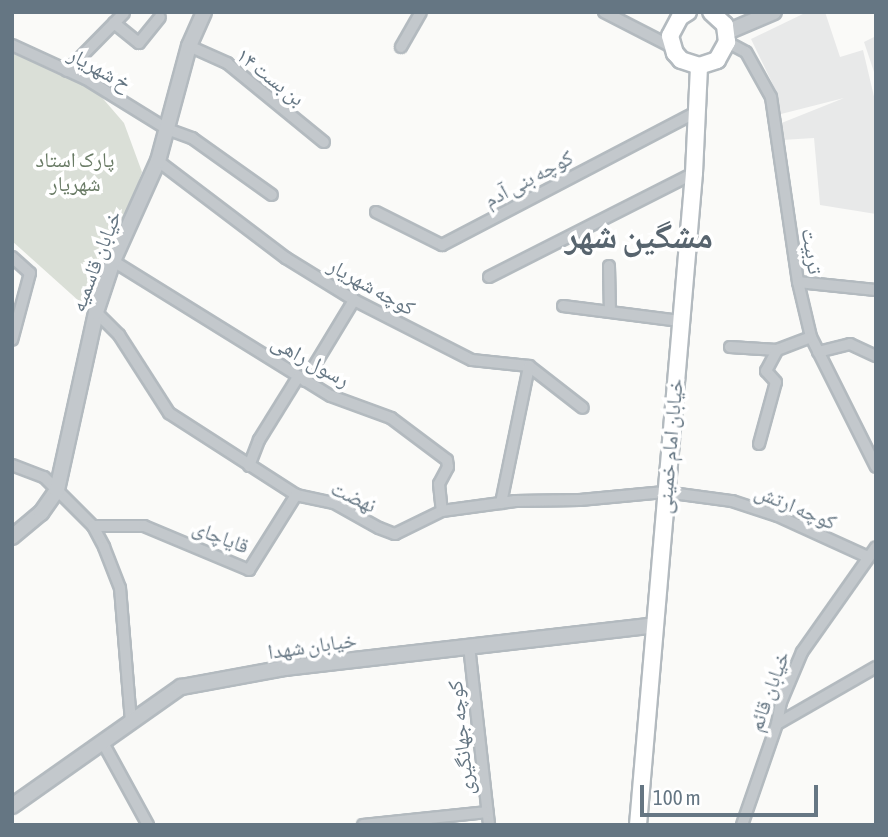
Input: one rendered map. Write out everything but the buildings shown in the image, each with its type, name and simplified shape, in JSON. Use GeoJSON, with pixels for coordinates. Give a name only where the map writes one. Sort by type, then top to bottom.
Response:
{"type":"FeatureCollection","features":[{"type":"Feature","properties":{"kind":"main road"},"geometry":{"type":"LineString","coordinates":[[678,15],[670,36],[672,47],[681,60],[699,66],[717,60],[727,37],[719,17],[711,12]]}},
{"type":"Feature","properties":{"kind":"main road","name":"خیابان امام خمینی"},"geometry":{"type":"LineString","coordinates":[[638,825],[694,173],[699,66]]}},
{"type":"Feature","properties":{"kind":"street","name":"خیابان قاسمیه"},"geometry":{"type":"LineString","coordinates":[[57,490],[96,312],[113,261],[158,161],[190,46],[204,12]]}},
{"type":"Feature","properties":{"kind":"street"},"geometry":{"type":"LineString","coordinates":[[401,47],[421,12]]}},
{"type":"Feature","properties":{"kind":"street"},"geometry":{"type":"LineString","coordinates":[[604,12],[672,47]]}},
{"type":"Feature","properties":{"kind":"street"},"geometry":{"type":"LineString","coordinates":[[727,37],[774,12]]}},
{"type":"Feature","properties":{"kind":"street"},"geometry":{"type":"LineString","coordinates":[[67,71],[124,13]]}},
{"type":"Feature","properties":{"kind":"street"},"geometry":{"type":"LineString","coordinates":[[114,23],[139,43],[160,17]]}},
{"type":"Feature","properties":{"kind":"street","name":"تربیت"},"geometry":{"type":"LineString","coordinates":[[727,37],[746,52],[771,97],[798,282],[811,337],[876,467]]}},
{"type":"Feature","properties":{"kind":"street","name":"خ شهریار"},"geometry":{"type":"LineString","coordinates":[[12,45],[67,71],[167,129],[192,138],[272,194]]}},
{"type":"Feature","properties":{"kind":"street","name":"بن بست ۱۴"},"geometry":{"type":"LineString","coordinates":[[190,46],[227,64],[324,142]]}},
{"type":"Feature","properties":{"kind":"street","name":"کوچه بنی آدم"},"geometry":{"type":"LineString","coordinates":[[376,212],[442,245],[698,111]]}},
{"type":"Feature","properties":{"kind":"street","name":"کوچه شهریار"},"geometry":{"type":"LineString","coordinates":[[158,161],[286,258],[354,300],[472,360],[529,366]]}},
{"type":"Feature","properties":{"kind":"street"},"geometry":{"type":"LineString","coordinates":[[489,277],[694,173]]}},
{"type":"Feature","properties":{"kind":"street"},"geometry":{"type":"LineString","coordinates":[[12,257],[30,273],[12,340]]}},
{"type":"Feature","properties":{"kind":"street","name":"رسول راهی"},"geometry":{"type":"LineString","coordinates":[[113,261],[331,396],[391,418],[447,460],[448,467],[439,484],[442,511]]}},
{"type":"Feature","properties":{"kind":"street"},"geometry":{"type":"LineString","coordinates":[[609,266],[610,312]]}},
{"type":"Feature","properties":{"kind":"street"},"geometry":{"type":"LineString","coordinates":[[798,282],[876,290]]}},
{"type":"Feature","properties":{"kind":"street"},"geometry":{"type":"LineString","coordinates":[[249,466],[260,440],[354,300]]}},
{"type":"Feature","properties":{"kind":"street"},"geometry":{"type":"LineString","coordinates":[[563,306],[680,321]]}},
{"type":"Feature","properties":{"kind":"street","name":"نهضت"},"geometry":{"type":"LineString","coordinates":[[96,312],[119,335],[169,413],[296,495],[334,503],[395,534],[442,511],[501,503],[580,500],[665,492]]}},
{"type":"Feature","properties":{"kind":"street"},"geometry":{"type":"LineString","coordinates":[[730,347],[777,350],[811,337]]}},
{"type":"Feature","properties":{"kind":"street"},"geometry":{"type":"LineString","coordinates":[[818,352],[850,344],[876,356]]}},
{"type":"Feature","properties":{"kind":"street"},"geometry":{"type":"LineString","coordinates":[[759,444],[776,382],[766,371],[777,350]]}},
{"type":"Feature","properties":{"kind":"street"},"geometry":{"type":"LineString","coordinates":[[501,503],[529,366],[583,408]]}},
{"type":"Feature","properties":{"kind":"street"},"geometry":{"type":"LineString","coordinates":[[12,465],[44,477],[93,526],[120,588],[131,721]]}},
{"type":"Feature","properties":{"kind":"street"},"geometry":{"type":"LineString","coordinates":[[12,537],[41,513],[57,490]]}},
{"type":"Feature","properties":{"kind":"street","name":"کوچه ارتش"},"geometry":{"type":"LineString","coordinates":[[665,492],[732,501],[778,516],[868,557]]}},
{"type":"Feature","properties":{"kind":"street","name":"قایاچای"},"geometry":{"type":"LineString","coordinates":[[93,526],[144,526],[249,570],[296,495]]}},
{"type":"Feature","properties":{"kind":"street","name":"خیابان قائم"},"geometry":{"type":"LineString","coordinates":[[741,825],[777,724],[781,702],[802,652],[876,547]]}},
{"type":"Feature","properties":{"kind":"street","name":"خیابان شهدا"},"geometry":{"type":"LineString","coordinates":[[12,806],[181,687],[285,668],[655,625]]}},
{"type":"Feature","properties":{"kind":"street","name":"کوچه جهانگیری"},"geometry":{"type":"LineString","coordinates":[[469,646],[489,825]]}},
{"type":"Feature","properties":{"kind":"street"},"geometry":{"type":"LineString","coordinates":[[777,724],[876,667]]}},
{"type":"Feature","properties":{"kind":"street"},"geometry":{"type":"LineString","coordinates":[[102,741],[148,825]]}},
{"type":"Feature","properties":{"kind":"street"},"geometry":{"type":"LineString","coordinates":[[363,825],[487,812]]}},
{"type":"Feature","properties":{"kind":"shaded area"},"geometry":{"type":"Polygon","coordinates":[[[807,12],[825,12],[840,57],[863,50],[876,105],[876,214],[820,205],[814,138],[782,140],[779,124],[844,98],[781,114],[777,93],[751,39],[807,12]]]}},
{"type":"Feature","properties":{"kind":"shaded area"},"geometry":{"type":"Polygon","coordinates":[[[876,36],[876,78],[864,42],[876,36]]]}},
{"type":"Feature","properties":{"kind":"green space","name":"پارک استاد شهریار"},"geometry":{"type":"Polygon","coordinates":[[[12,45],[86,79],[124,123],[142,172],[132,200],[93,269],[86,300],[80,302],[12,241],[12,45]]]}},
{"type":"Feature","properties":{"kind":"district","name":"مشگین شهر"},"geometry":{"type":"Point","coordinates":[639,235]}}]}
